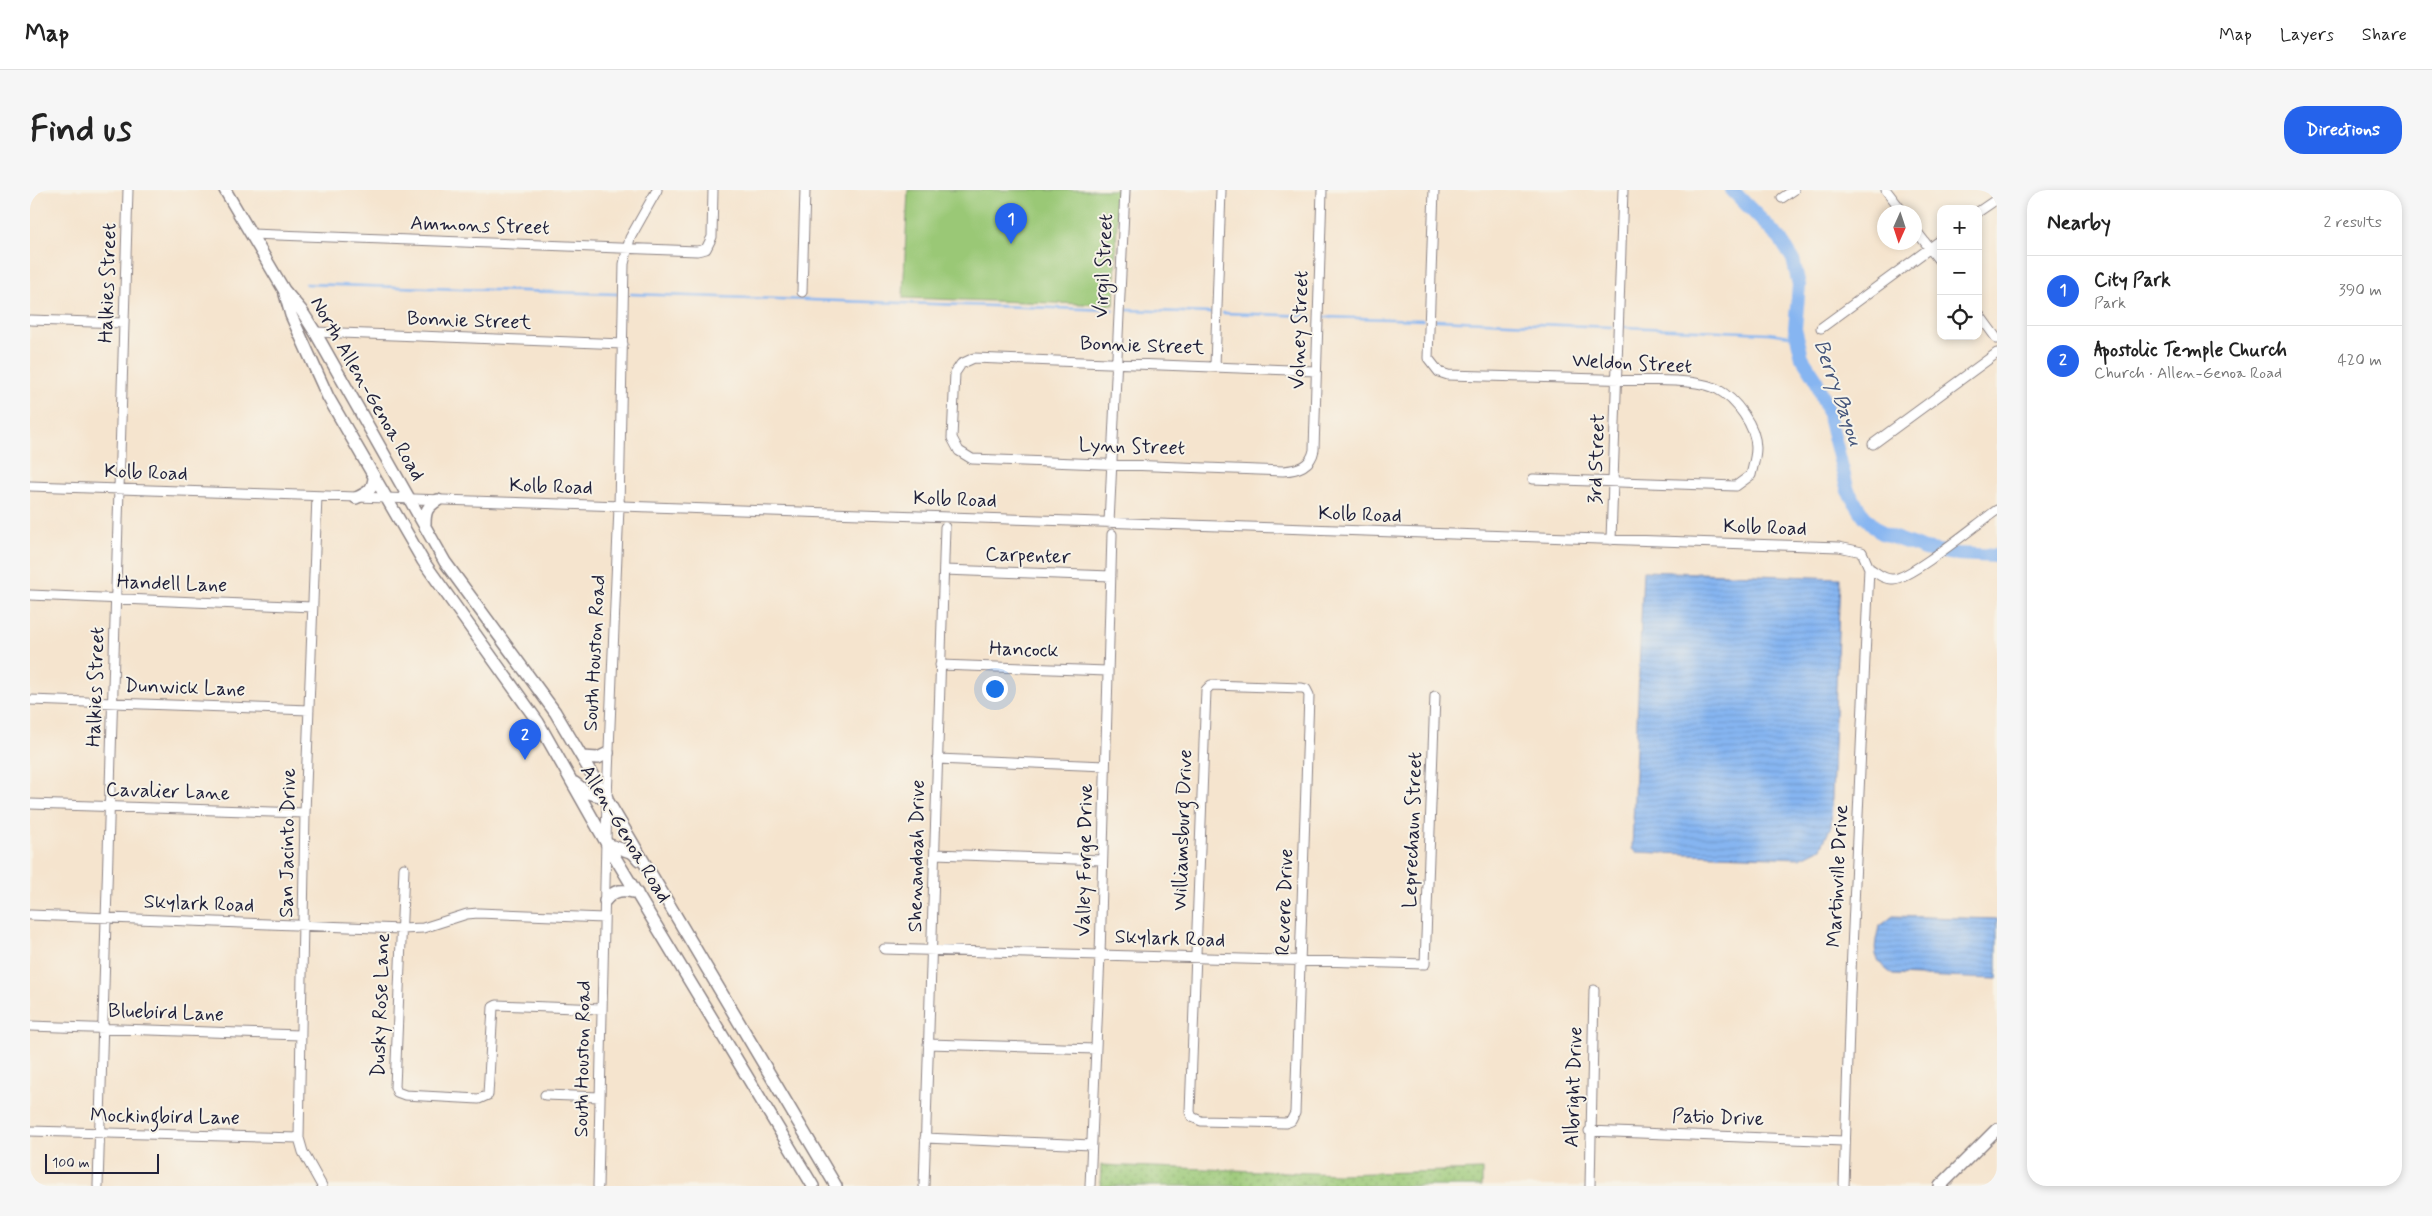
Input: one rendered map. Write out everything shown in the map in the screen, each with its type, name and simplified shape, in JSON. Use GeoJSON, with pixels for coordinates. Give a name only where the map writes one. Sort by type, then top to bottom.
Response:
{"type":"FeatureCollection","features":[{"type":"Feature","properties":{"kind":"main road","name":"North Allen-Genoa Road"},"geometry":{"type":"LineString","coordinates":[[225,190],[284,290],[302,310],[413,504]]}},
{"type":"Feature","properties":{"kind":"main road","name":"North Allen-Genoa Road"},"geometry":{"type":"LineString","coordinates":[[284,290],[291,315],[328,397],[390,504]]}},
{"type":"Feature","properties":{"kind":"main road"},"geometry":{"type":"LineString","coordinates":[[356,498],[368,492],[373,486],[374,478]]}},
{"type":"Feature","properties":{"kind":"main road"},"geometry":{"type":"LineString","coordinates":[[425,524],[425,512],[429,505],[438,500]]}},
{"type":"Feature","properties":{"kind":"main road","name":"Allen-Genoa Road"},"geometry":{"type":"LineString","coordinates":[[390,504],[423,561],[538,722],[607,844],[673,950],[812,1186]]}},
{"type":"Feature","properties":{"kind":"main road","name":"Allen-Genoa Road"},"geometry":{"type":"LineString","coordinates":[[413,504],[445,562],[555,712],[836,1186]]}},
{"type":"Feature","properties":{"kind":"main road"},"geometry":{"type":"LineString","coordinates":[[465,622],[480,609]]}},
{"type":"Feature","properties":{"kind":"main road"},"geometry":{"type":"LineString","coordinates":[[538,722],[555,712]]}},
{"type":"Feature","properties":{"kind":"main road"},"geometry":{"type":"LineString","coordinates":[[582,757],[598,758],[608,753]]}},
{"type":"Feature","properties":{"kind":"main road"},"geometry":{"type":"LineString","coordinates":[[569,776],[588,792],[607,798]]}},
{"type":"Feature","properties":{"kind":"main road"},"geometry":{"type":"LineString","coordinates":[[607,844],[633,853],[648,871]]}},
{"type":"Feature","properties":{"kind":"main road"},"geometry":{"type":"LineString","coordinates":[[605,900],[610,894],[617,891],[626,890],[637,893]]}},
{"type":"Feature","properties":{"kind":"main road"},"geometry":{"type":"LineString","coordinates":[[673,950],[691,941]]}},
{"type":"Feature","properties":{"kind":"main road"},"geometry":{"type":"LineString","coordinates":[[776,1126],[794,1115]]}},
{"type":"Feature","properties":{"kind":"main road"},"geometry":{"type":"LineString","coordinates":[[1940,1186],[1997,1129]]}},
{"type":"Feature","properties":{"kind":"street","name":"Halkies Street"},"geometry":{"type":"LineString","coordinates":[[98,1186],[128,190]]}},
{"type":"Feature","properties":{"kind":"street","name":"South Houston Road"},"geometry":{"type":"LineString","coordinates":[[598,1186],[608,753],[619,507],[624,264],[627,249],[636,225],[657,190]]}},
{"type":"Feature","properties":{"kind":"street","name":"Ammons Street"},"geometry":{"type":"LineString","coordinates":[[251,234],[627,249],[706,249],[712,237],[713,190]]}},
{"type":"Feature","properties":{"kind":"street"},"geometry":{"type":"LineString","coordinates":[[802,292],[805,190]]}},
{"type":"Feature","properties":{"kind":"street","name":"Virgil Street"},"geometry":{"type":"LineString","coordinates":[[1109,523],[1125,190]]}},
{"type":"Feature","properties":{"kind":"street"},"geometry":{"type":"LineString","coordinates":[[1215,366],[1222,190]]}},
{"type":"Feature","properties":{"kind":"street","name":"Volney Street"},"geometry":{"type":"LineString","coordinates":[[1304,467],[1313,457],[1314,450],[1322,190]]}},
{"type":"Feature","properties":{"kind":"street","name":"Weldon Street"},"geometry":{"type":"LineString","coordinates":[[1434,190],[1428,358],[1432,366],[1439,372],[1448,375],[1675,381],[1700,384],[1717,389],[1730,399],[1742,413],[1752,432],[1756,446],[1750,474],[1736,486],[1533,479]]}},
{"type":"Feature","properties":{"kind":"street","name":"3rd Street"},"geometry":{"type":"LineString","coordinates":[[1610,540],[1614,482],[1622,190]]}},
{"type":"Feature","properties":{"kind":"street"},"geometry":{"type":"LineString","coordinates":[[1782,198],[1794,190]]}},
{"type":"Feature","properties":{"kind":"street"},"geometry":{"type":"LineString","coordinates":[[1886,190],[1898,205]]}},
{"type":"Feature","properties":{"kind":"street"},"geometry":{"type":"LineString","coordinates":[[1982,209],[1997,199]]}},
{"type":"Feature","properties":{"kind":"street"},"geometry":{"type":"LineString","coordinates":[[1922,239],[1937,259]]}},
{"type":"Feature","properties":{"kind":"street"},"geometry":{"type":"LineString","coordinates":[[1821,328],[1937,243]]}},
{"type":"Feature","properties":{"kind":"street"},"geometry":{"type":"LineString","coordinates":[[1982,319],[1997,339]]}},
{"type":"Feature","properties":{"kind":"street"},"geometry":{"type":"LineString","coordinates":[[30,320],[124,323]]}},
{"type":"Feature","properties":{"kind":"street","name":"Bonnie Street"},"geometry":{"type":"LineString","coordinates":[[315,332],[623,344]]}},
{"type":"Feature","properties":{"kind":"street"},"geometry":{"type":"LineString","coordinates":[[1873,444],[1997,353]]}},
{"type":"Feature","properties":{"kind":"street","name":"Bonnie Street"},"geometry":{"type":"LineString","coordinates":[[959,451],[952,438],[955,373],[966,361],[981,358],[1316,371]]}},
{"type":"Feature","properties":{"kind":"street","name":"Lynn Street"},"geometry":{"type":"LineString","coordinates":[[959,451],[972,459],[1283,471],[1304,467]]}},
{"type":"Feature","properties":{"kind":"street","name":"Kolb Road"},"geometry":{"type":"LineString","coordinates":[[30,486],[317,496],[356,498],[390,504],[413,504],[438,500],[1839,547],[1862,552],[1869,568]]}},
{"type":"Feature","properties":{"kind":"street","name":"San Jacinto Drive"},"geometry":{"type":"LineString","coordinates":[[317,496],[305,814],[300,1035],[300,1138],[303,1152],[322,1186]]}},
{"type":"Feature","properties":{"kind":"street"},"geometry":{"type":"LineString","coordinates":[[1869,568],[1882,577],[1894,579],[1910,573],[1997,510]]}},
{"type":"Feature","properties":{"kind":"street","name":"Shenandoah Drive"},"geometry":{"type":"LineString","coordinates":[[924,1186],[945,527]]}},
{"type":"Feature","properties":{"kind":"street","name":"Valley Forge Drive"},"geometry":{"type":"LineString","coordinates":[[1090,1186],[1100,955],[1112,534]]}},
{"type":"Feature","properties":{"kind":"street","name":"Martinville Drive"},"geometry":{"type":"LineString","coordinates":[[1844,1186],[1844,1141],[1869,568]]}},
{"type":"Feature","properties":{"kind":"street","name":"Carpenter"},"geometry":{"type":"LineString","coordinates":[[944,570],[1111,576]]}},
{"type":"Feature","properties":{"kind":"street","name":"Handell Lane"},"geometry":{"type":"LineString","coordinates":[[30,595],[312,607]]}},
{"type":"Feature","properties":{"kind":"street","name":"Hancock"},"geometry":{"type":"LineString","coordinates":[[940,665],[1107,671]]}},
{"type":"Feature","properties":{"kind":"street","name":"Williamsburg Drive"},"geometry":{"type":"LineString","coordinates":[[1243,1122],[1196,1120],[1190,1112],[1206,690],[1214,685],[1252,686]]}},
{"type":"Feature","properties":{"kind":"street","name":"Revere Drive"},"geometry":{"type":"LineString","coordinates":[[1243,1122],[1286,1123],[1294,1118],[1309,695],[1306,688],[1252,686]]}},
{"type":"Feature","properties":{"kind":"street","name":"Leprechaun Street"},"geometry":{"type":"LineString","coordinates":[[1426,964],[1435,696]]}},
{"type":"Feature","properties":{"kind":"street","name":"Dunwick Lane"},"geometry":{"type":"LineString","coordinates":[[30,700],[309,710]]}},
{"type":"Feature","properties":{"kind":"street"},"geometry":{"type":"LineString","coordinates":[[937,760],[1105,766]]}},
{"type":"Feature","properties":{"kind":"street","name":"Cavalier Lane"},"geometry":{"type":"LineString","coordinates":[[30,804],[305,814]]}},
{"type":"Feature","properties":{"kind":"street"},"geometry":{"type":"LineString","coordinates":[[935,854],[1102,860]]}},
{"type":"Feature","properties":{"kind":"street","name":"Dusky Rose Lane"},"geometry":{"type":"LineString","coordinates":[[404,868],[396,1086],[400,1094],[480,1099],[488,1095],[493,1007],[497,1005],[602,1009]]}},
{"type":"Feature","properties":{"kind":"street","name":"Skylark Road"},"geometry":{"type":"LineString","coordinates":[[30,915],[402,929],[423,928],[472,913],[604,918]]}},
{"type":"Feature","properties":{"kind":"street","name":"Skylark Road"},"geometry":{"type":"LineString","coordinates":[[884,948],[1426,964]]}},
{"type":"Feature","properties":{"kind":"street","name":"Albright Drive"},"geometry":{"type":"LineString","coordinates":[[1590,1186],[1594,990]]}},
{"type":"Feature","properties":{"kind":"street","name":"Bluebird Lane"},"geometry":{"type":"LineString","coordinates":[[30,1026],[300,1035]]}},
{"type":"Feature","properties":{"kind":"street"},"geometry":{"type":"LineString","coordinates":[[928,1044],[1096,1049]]}},
{"type":"Feature","properties":{"kind":"street"},"geometry":{"type":"LineString","coordinates":[[545,1095],[600,1097]]}},
{"type":"Feature","properties":{"kind":"street","name":"Mockingbird Lane"},"geometry":{"type":"LineString","coordinates":[[30,1131],[300,1138]]}},
{"type":"Feature","properties":{"kind":"street","name":"Patio Drive"},"geometry":{"type":"LineString","coordinates":[[1590,1131],[1844,1141]]}},
{"type":"Feature","properties":{"kind":"street"},"geometry":{"type":"LineString","coordinates":[[925,1138],[1092,1146]]}},
{"type":"Feature","properties":{"kind":"green space"},"geometry":{"type":"Polygon","coordinates":[[[908,190],[1118,190],[1114,305],[903,298],[908,190]]]}},
{"type":"Feature","properties":{"kind":"green space"},"geometry":{"type":"Polygon","coordinates":[[[1101,1165],[1338,1174],[1482,1170],[1482,1186],[1100,1186],[1101,1165]]]}},
{"type":"Feature","properties":{"kind":"water"},"geometry":{"type":"Polygon","coordinates":[[[1643,571],[1840,578],[1831,826],[1821,848],[1800,858],[1635,852],[1632,849],[1643,571]]]}},
{"type":"Feature","properties":{"kind":"water"},"geometry":{"type":"Polygon","coordinates":[[[1893,916],[1997,919],[1997,979],[1893,975],[1881,964],[1875,949],[1879,927],[1893,916]]]}},
{"type":"Feature","properties":{"kind":"waterway","name":"Berry Bayou"},"geometry":{"type":"LineString","coordinates":[[1732,190],[1780,239],[1793,259],[1799,285],[1795,328],[1802,357],[1815,377],[1828,413],[1848,491],[1864,516],[1881,533],[1925,549],[1956,554],[1997,556]]}},
{"type":"Feature","properties":{"kind":"waterway"},"geometry":{"type":"LineString","coordinates":[[306,284],[617,294]]}},
{"type":"Feature","properties":{"kind":"waterway"},"geometry":{"type":"LineString","coordinates":[[631,294],[1113,310]]}},
{"type":"Feature","properties":{"kind":"waterway"},"geometry":{"type":"LineString","coordinates":[[1126,310],[1211,313]]}},
{"type":"Feature","properties":{"kind":"waterway"},"geometry":{"type":"LineString","coordinates":[[1223,313],[1312,316]]}},
{"type":"Feature","properties":{"kind":"waterway"},"geometry":{"type":"LineString","coordinates":[[1324,317],[1423,320]]}},
{"type":"Feature","properties":{"kind":"waterway"},"geometry":{"type":"LineString","coordinates":[[1436,320],[1612,327]]}},
{"type":"Feature","properties":{"kind":"waterway"},"geometry":{"type":"LineString","coordinates":[[1625,327],[1768,333],[1797,337]]}},
{"type":"Feature","properties":{"kind":"place","name":"City Park"},"geometry":{"type":"Point","coordinates":[1011,244]}},
{"type":"Feature","properties":{"kind":"place","name":"Apostolic Temple Church"},"geometry":{"type":"Point","coordinates":[525,760]}}]}
